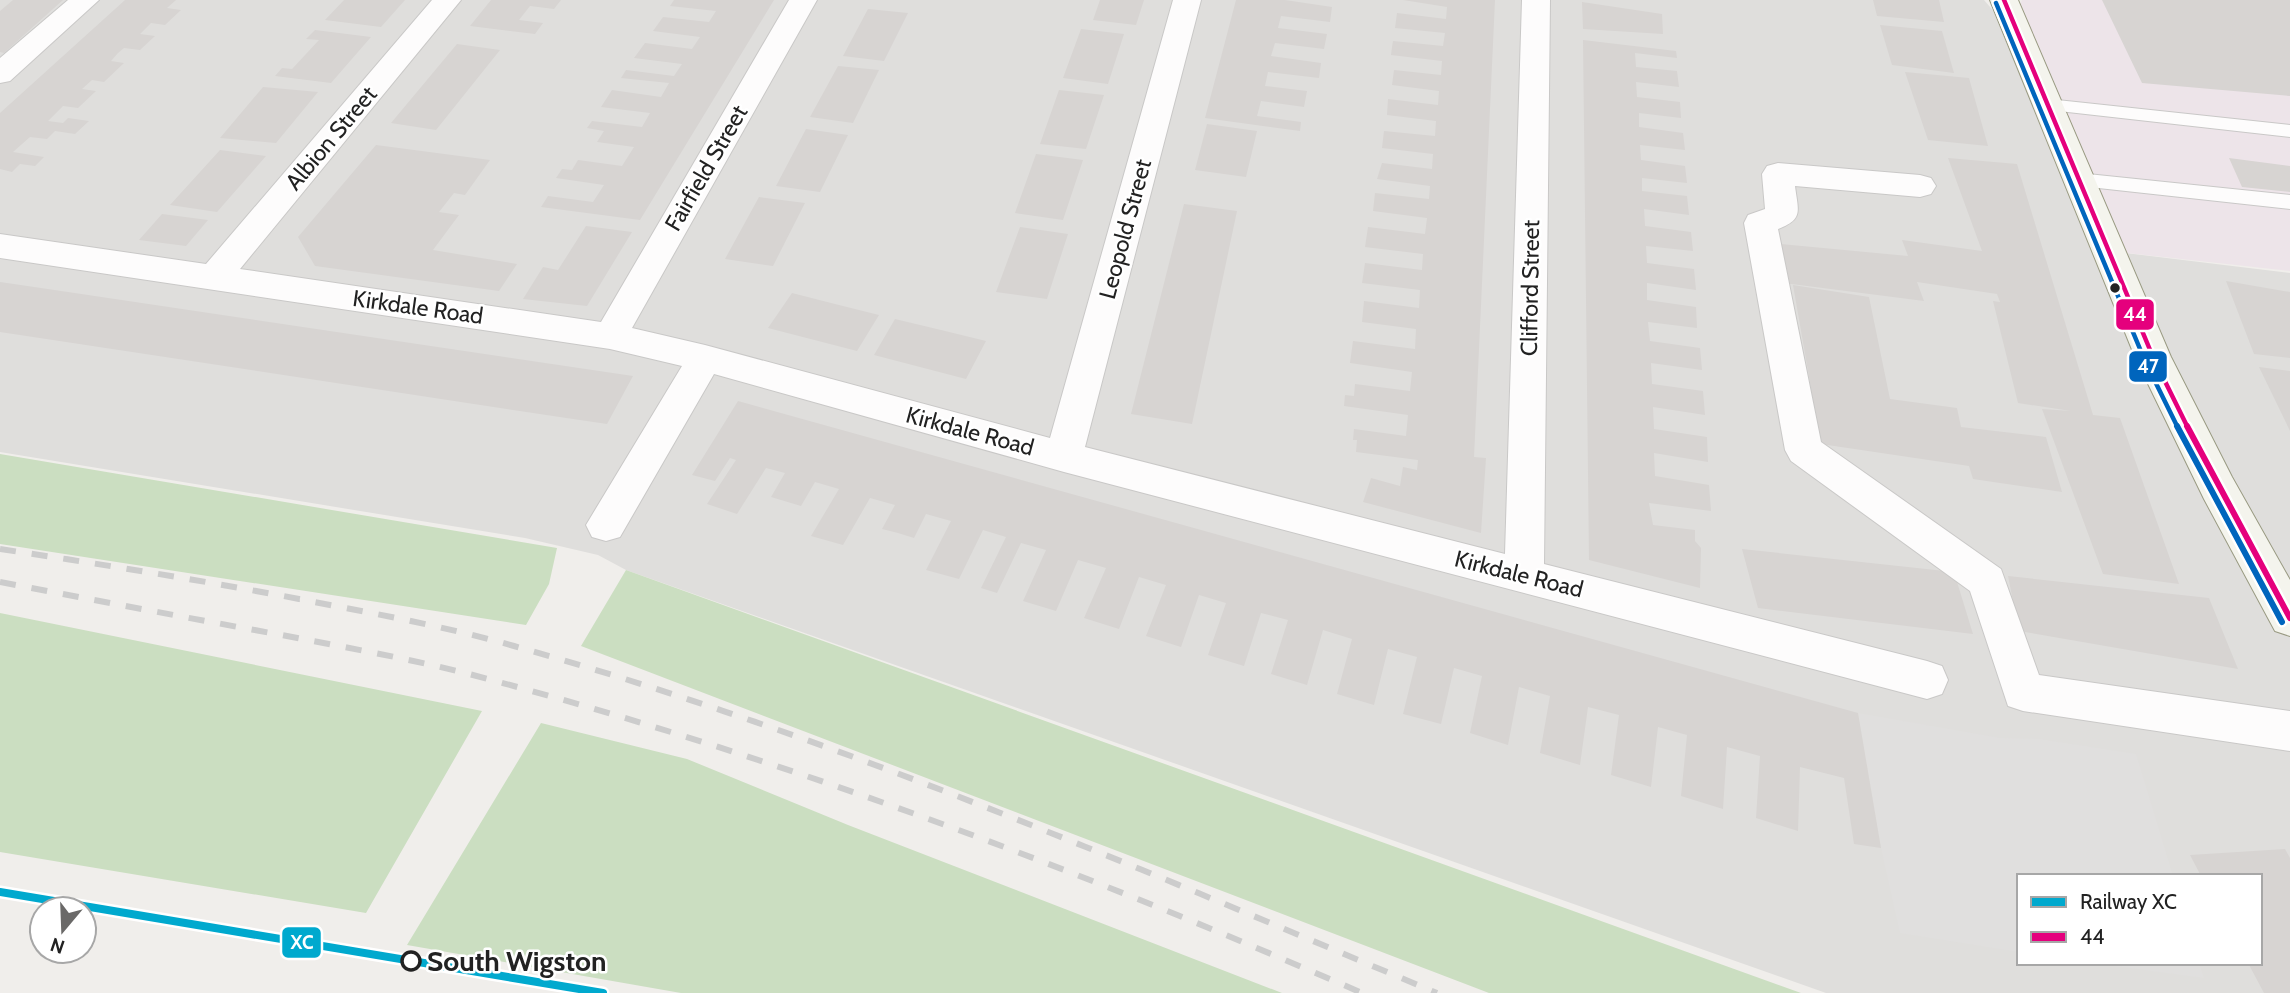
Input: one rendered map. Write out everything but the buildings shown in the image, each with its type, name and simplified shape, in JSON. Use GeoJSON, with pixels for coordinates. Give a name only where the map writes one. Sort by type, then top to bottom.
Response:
{"type":"FeatureCollection","features":[{"type":"Feature","properties":{"kind":"main road"},"geometry":{"type":"LineString","coordinates":[[2004,0],[2153,357],[2218,488],[2290,618]]}},
{"type":"Feature","properties":{"kind":"street"},"geometry":{"type":"LineString","coordinates":[[0,74],[85,0]]}},
{"type":"Feature","properties":{"kind":"street","name":"Albion Street"},"geometry":{"type":"LineString","coordinates":[[214,276],[447,0]]}},
{"type":"Feature","properties":{"kind":"street","name":"Fairfield Street"},"geometry":{"type":"LineString","coordinates":[[610,336],[803,0]]}},
{"type":"Feature","properties":{"kind":"street","name":"Leopold Street"},"geometry":{"type":"LineString","coordinates":[[1064,457],[1187,0]]}},
{"type":"Feature","properties":{"kind":"street","name":"Clifford Street"},"geometry":{"type":"LineString","coordinates":[[1524,576],[1536,0]]}},
{"type":"Feature","properties":{"kind":"street"},"geometry":{"type":"LineString","coordinates":[[1920,186],[1778,174],[1782,215],[1760,223],[1804,450],[1987,582],[2023,692],[2290,731]]}},
{"type":"Feature","properties":{"kind":"street","name":"Kirkdale Road"},"geometry":{"type":"LineString","coordinates":[[0,246],[610,336],[705,358],[1064,457],[1927,680]]}},
{"type":"Feature","properties":{"kind":"street"},"geometry":{"type":"LineString","coordinates":[[606,525],[705,358]]}},
{"type":"Feature","properties":{"kind":"lane"},"geometry":{"type":"LineString","coordinates":[[2048,105],[2290,131]]}},
{"type":"Feature","properties":{"kind":"lane"},"geometry":{"type":"LineString","coordinates":[[2078,180],[2290,202]]}},
{"type":"Feature","properties":{"kind":"shaded area"},"geometry":{"type":"Polygon","coordinates":[[[0,0],[1984,0],[2009,29],[2109,251],[2290,273],[2290,993],[1826,993],[626,570],[598,555],[525,538],[0,452],[0,0]]]}},
{"type":"Feature","properties":{"kind":"shaded area"},"geometry":{"type":"Polygon","coordinates":[[[2022,0],[2290,0],[2290,271],[2109,251],[2009,29],[2022,0]]]}},
{"type":"Feature","properties":{"kind":"shaded area"},"geometry":{"type":"Polygon","coordinates":[[[1858,713],[2000,738],[2039,739],[2136,754],[2172,874],[2017,874],[2017,952],[1900,933],[1881,848],[1858,713]]]}},
{"type":"Feature","properties":{"kind":"shaded area"},"geometry":{"type":"Polygon","coordinates":[[[2108,965],[2200,965],[2204,978],[2108,965]]]}},
{"type":"Feature","properties":{"kind":"green space"},"geometry":{"type":"Polygon","coordinates":[[[0,454],[557,548],[549,584],[526,625],[0,544],[0,454]]]}},
{"type":"Feature","properties":{"kind":"green space"},"geometry":{"type":"Polygon","coordinates":[[[626,570],[1801,993],[1489,993],[581,646],[626,570]]]}},
{"type":"Feature","properties":{"kind":"green space"},"geometry":{"type":"Polygon","coordinates":[[[0,613],[482,711],[366,913],[0,852],[0,613]]]}},
{"type":"Feature","properties":{"kind":"green space"},"geometry":{"type":"Polygon","coordinates":[[[541,723],[687,759],[848,825],[1282,993],[681,993],[407,945],[541,723]]]}},
{"type":"Feature","properties":{"kind":"railway"},"geometry":{"type":"LineString","coordinates":[[0,549],[225,585],[407,620],[514,646],[632,681],[865,761],[981,805],[1437,993]]}},
{"type":"Feature","properties":{"kind":"railway"},"geometry":{"type":"LineString","coordinates":[[0,582],[418,662],[609,713],[828,783],[1044,862],[1362,993]]}},
{"type":"Feature","properties":{"kind":"rail line","name":"XC"},"geometry":{"type":"LineString","coordinates":[[0,892],[603,993]]}},
{"type":"Feature","properties":{"kind":"transit line","name":"44"},"geometry":{"type":"LineString","coordinates":[[2004,0],[2153,357],[2218,488],[2290,618]]}},
{"type":"Feature","properties":{"kind":"transit line","name":"47"},"geometry":{"type":"LineString","coordinates":[[1996,3],[2145,361],[2210,492],[2282,622]]}},
{"type":"Feature","properties":{"kind":"place","name":"South Wigston"},"geometry":{"type":"Point","coordinates":[411,961]}}]}
